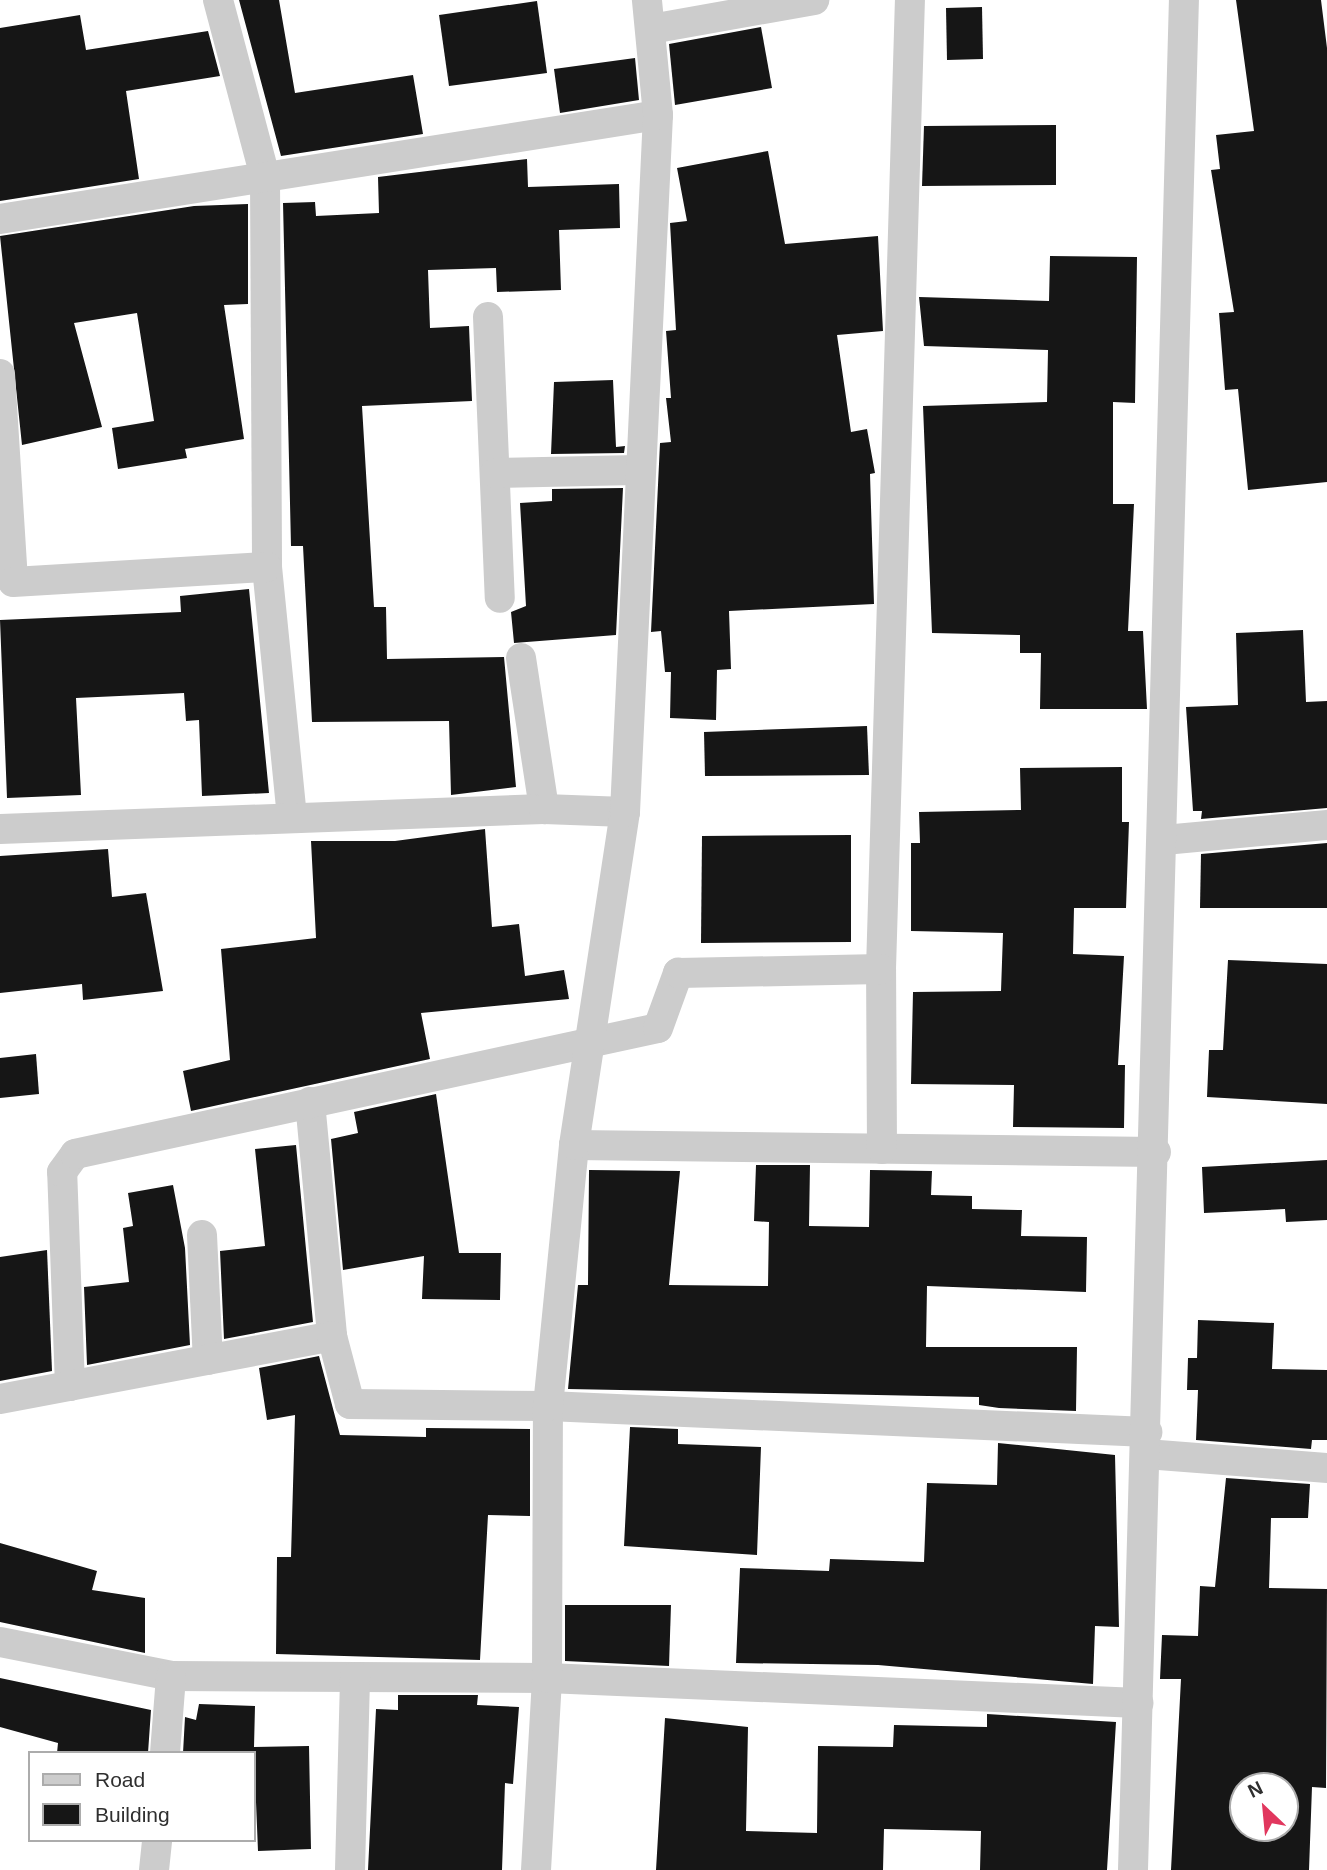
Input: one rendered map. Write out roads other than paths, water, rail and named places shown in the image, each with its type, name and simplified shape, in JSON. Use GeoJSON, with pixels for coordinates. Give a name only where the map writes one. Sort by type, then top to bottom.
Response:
{"type":"FeatureCollection","features":[{"type":"Feature","properties":{"kind":"street"},"geometry":{"type":"LineString","coordinates":[[218,0],[265,177],[267,567],[292,818]]}},
{"type":"Feature","properties":{"kind":"street"},"geometry":{"type":"LineString","coordinates":[[536,1870],[547,1678],[548,1406],[574,1145],[625,812],[637,470],[658,115],[649,14],[814,0]]}},
{"type":"Feature","properties":{"kind":"street"},"geometry":{"type":"LineString","coordinates":[[882,1149],[881,969],[910,0]]}},
{"type":"Feature","properties":{"kind":"street"},"geometry":{"type":"LineString","coordinates":[[1133,1870],[1156,1152],[1184,0]]}},
{"type":"Feature","properties":{"kind":"street"},"geometry":{"type":"LineString","coordinates":[[0,219],[658,115]]}},
{"type":"Feature","properties":{"kind":"street"},"geometry":{"type":"LineString","coordinates":[[488,317],[500,597]]}},
{"type":"Feature","properties":{"kind":"street"},"geometry":{"type":"LineString","coordinates":[[0,374],[13,582],[267,567]]}},
{"type":"Feature","properties":{"kind":"street"},"geometry":{"type":"LineString","coordinates":[[495,474],[637,470]]}},
{"type":"Feature","properties":{"kind":"street"},"geometry":{"type":"LineString","coordinates":[[521,658],[544,809]]}},
{"type":"Feature","properties":{"kind":"street"},"geometry":{"type":"LineString","coordinates":[[0,829],[544,809],[625,812]]}},
{"type":"Feature","properties":{"kind":"street"},"geometry":{"type":"LineString","coordinates":[[1164,840],[1327,825]]}},
{"type":"Feature","properties":{"kind":"street"},"geometry":{"type":"LineString","coordinates":[[70,1386],[62,1172],[75,1154],[310,1102],[590,1046],[658,1028],[678,973],[881,969]]}},
{"type":"Feature","properties":{"kind":"street"},"geometry":{"type":"LineString","coordinates":[[310,1102],[332,1336],[350,1404],[548,1406],[1146,1443],[1327,1468]]}},
{"type":"Feature","properties":{"kind":"street"},"geometry":{"type":"LineString","coordinates":[[574,1145],[1156,1152]]}},
{"type":"Feature","properties":{"kind":"street"},"geometry":{"type":"LineString","coordinates":[[202,1235],[208,1360]]}},
{"type":"Feature","properties":{"kind":"street"},"geometry":{"type":"LineString","coordinates":[[0,1399],[332,1336]]}},
{"type":"Feature","properties":{"kind":"street"},"geometry":{"type":"LineString","coordinates":[[0,1642],[171,1676],[547,1678],[1138,1703]]}},
{"type":"Feature","properties":{"kind":"street"},"geometry":{"type":"LineString","coordinates":[[164,1751],[171,1676]]}},
{"type":"Feature","properties":{"kind":"street"},"geometry":{"type":"LineString","coordinates":[[350,1870],[355,1677]]}},
{"type":"Feature","properties":{"kind":"street"},"geometry":{"type":"LineString","coordinates":[[155,1870],[157,1842]]}}]}
